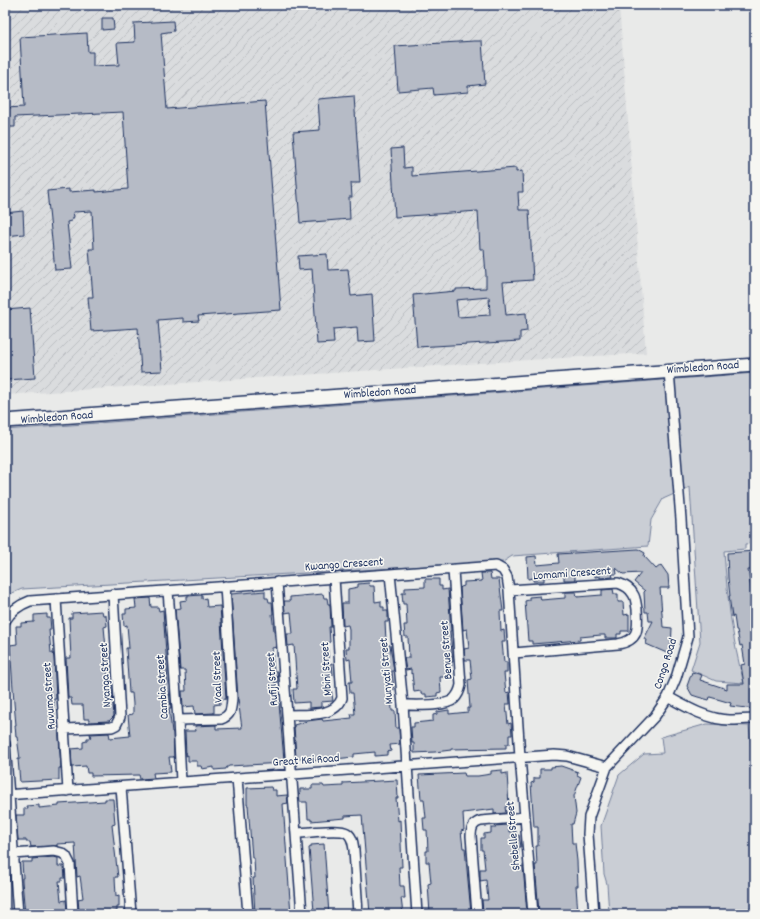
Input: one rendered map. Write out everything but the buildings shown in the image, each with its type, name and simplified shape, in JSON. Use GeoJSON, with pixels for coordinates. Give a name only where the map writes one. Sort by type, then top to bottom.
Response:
{"type":"FeatureCollection","features":[{"type":"Feature","properties":{"kind":"main road","name":"Wimbledon Road"},"geometry":{"type":"LineString","coordinates":[[5,422],[755,365]]}},
{"type":"Feature","properties":{"kind":"street","name":"Congo Road"},"geometry":{"type":"LineString","coordinates":[[594,914],[588,834],[589,817],[607,767],[655,716],[668,698],[676,678],[688,637],[669,371]]}},
{"type":"Feature","properties":{"kind":"street","name":"Kwango Crescent"},"geometry":{"type":"LineString","coordinates":[[5,621],[15,608],[30,601],[496,566],[503,570],[509,590],[520,757]]}},
{"type":"Feature","properties":{"kind":"street","name":"Benue Street"},"geometry":{"type":"LineString","coordinates":[[403,705],[446,703],[454,699],[460,691],[461,685],[453,570]]}},
{"type":"Feature","properties":{"kind":"street","name":"Munyati Street"},"geometry":{"type":"LineString","coordinates":[[390,574],[403,705],[417,914]]}},
{"type":"Feature","properties":{"kind":"street","name":"Mbini Street"},"geometry":{"type":"LineString","coordinates":[[287,715],[331,711],[339,705],[342,698],[334,578]]}},
{"type":"Feature","properties":{"kind":"street","name":"Rufiji Street"},"geometry":{"type":"LineString","coordinates":[[277,582],[302,914]]}},
{"type":"Feature","properties":{"kind":"street","name":"Lomami Crescent"},"geometry":{"type":"LineString","coordinates":[[509,590],[618,583],[629,589],[636,599],[638,626],[635,635],[628,642],[514,653]]}},
{"type":"Feature","properties":{"kind":"street","name":"Vaal Street"},"geometry":{"type":"LineString","coordinates":[[178,720],[222,719],[230,713],[232,698],[225,586]]}},
{"type":"Feature","properties":{"kind":"street","name":"Cambia Street"},"geometry":{"type":"LineString","coordinates":[[168,590],[181,782]]}},
{"type":"Feature","properties":{"kind":"street","name":"Nyanga Street"},"geometry":{"type":"LineString","coordinates":[[64,729],[112,727],[116,725],[120,717],[113,594]]}},
{"type":"Feature","properties":{"kind":"street","name":"Ruvuma Street"},"geometry":{"type":"LineString","coordinates":[[56,599],[68,791]]}},
{"type":"Feature","properties":{"kind":"street"},"geometry":{"type":"LineString","coordinates":[[668,698],[716,718],[729,720],[755,719]]}},
{"type":"Feature","properties":{"kind":"street"},"geometry":{"type":"LineString","coordinates":[[5,744],[7,795],[18,914]]}},
{"type":"Feature","properties":{"kind":"street","name":"Great Kei Road"},"geometry":{"type":"LineString","coordinates":[[7,795],[561,755],[607,767]]}},
{"type":"Feature","properties":{"kind":"street","name":"Shebelle Street"},"geometry":{"type":"LineString","coordinates":[[520,757],[533,914]]}},
{"type":"Feature","properties":{"kind":"street"},"geometry":{"type":"LineString","coordinates":[[238,778],[248,914]]}},
{"type":"Feature","properties":{"kind":"street"},"geometry":{"type":"LineString","coordinates":[[121,787],[131,914]]}},
{"type":"Feature","properties":{"kind":"street"},"geometry":{"type":"LineString","coordinates":[[477,914],[471,836],[472,827],[481,820],[525,817]]}},
{"type":"Feature","properties":{"kind":"street"},"geometry":{"type":"LineString","coordinates":[[296,833],[338,831],[345,832],[350,836],[354,850],[358,914]]}},
{"type":"Feature","properties":{"kind":"street"},"geometry":{"type":"LineString","coordinates":[[13,854],[54,851],[62,853],[66,856],[70,864],[73,914]]}},
{"type":"Feature","properties":{"kind":"shaded area"},"geometry":{"type":"Polygon","coordinates":[[[5,5],[619,5],[646,353],[5,395],[5,5]]]}},
{"type":"Feature","properties":{"kind":"shaded area"},"geometry":{"type":"Polygon","coordinates":[[[755,373],[755,543],[745,544],[745,549],[724,551],[736,650],[744,683],[716,681],[691,670],[700,642],[690,487],[663,499],[651,520],[648,546],[512,556],[503,562],[22,589],[5,596],[5,430],[755,373]]]}},
{"type":"Feature","properties":{"kind":"shaded area"},"geometry":{"type":"Polygon","coordinates":[[[707,724],[749,726],[755,777],[755,914],[609,914],[607,884],[604,874],[601,826],[619,775],[644,754],[663,753],[661,737],[707,724]]]}}]}
